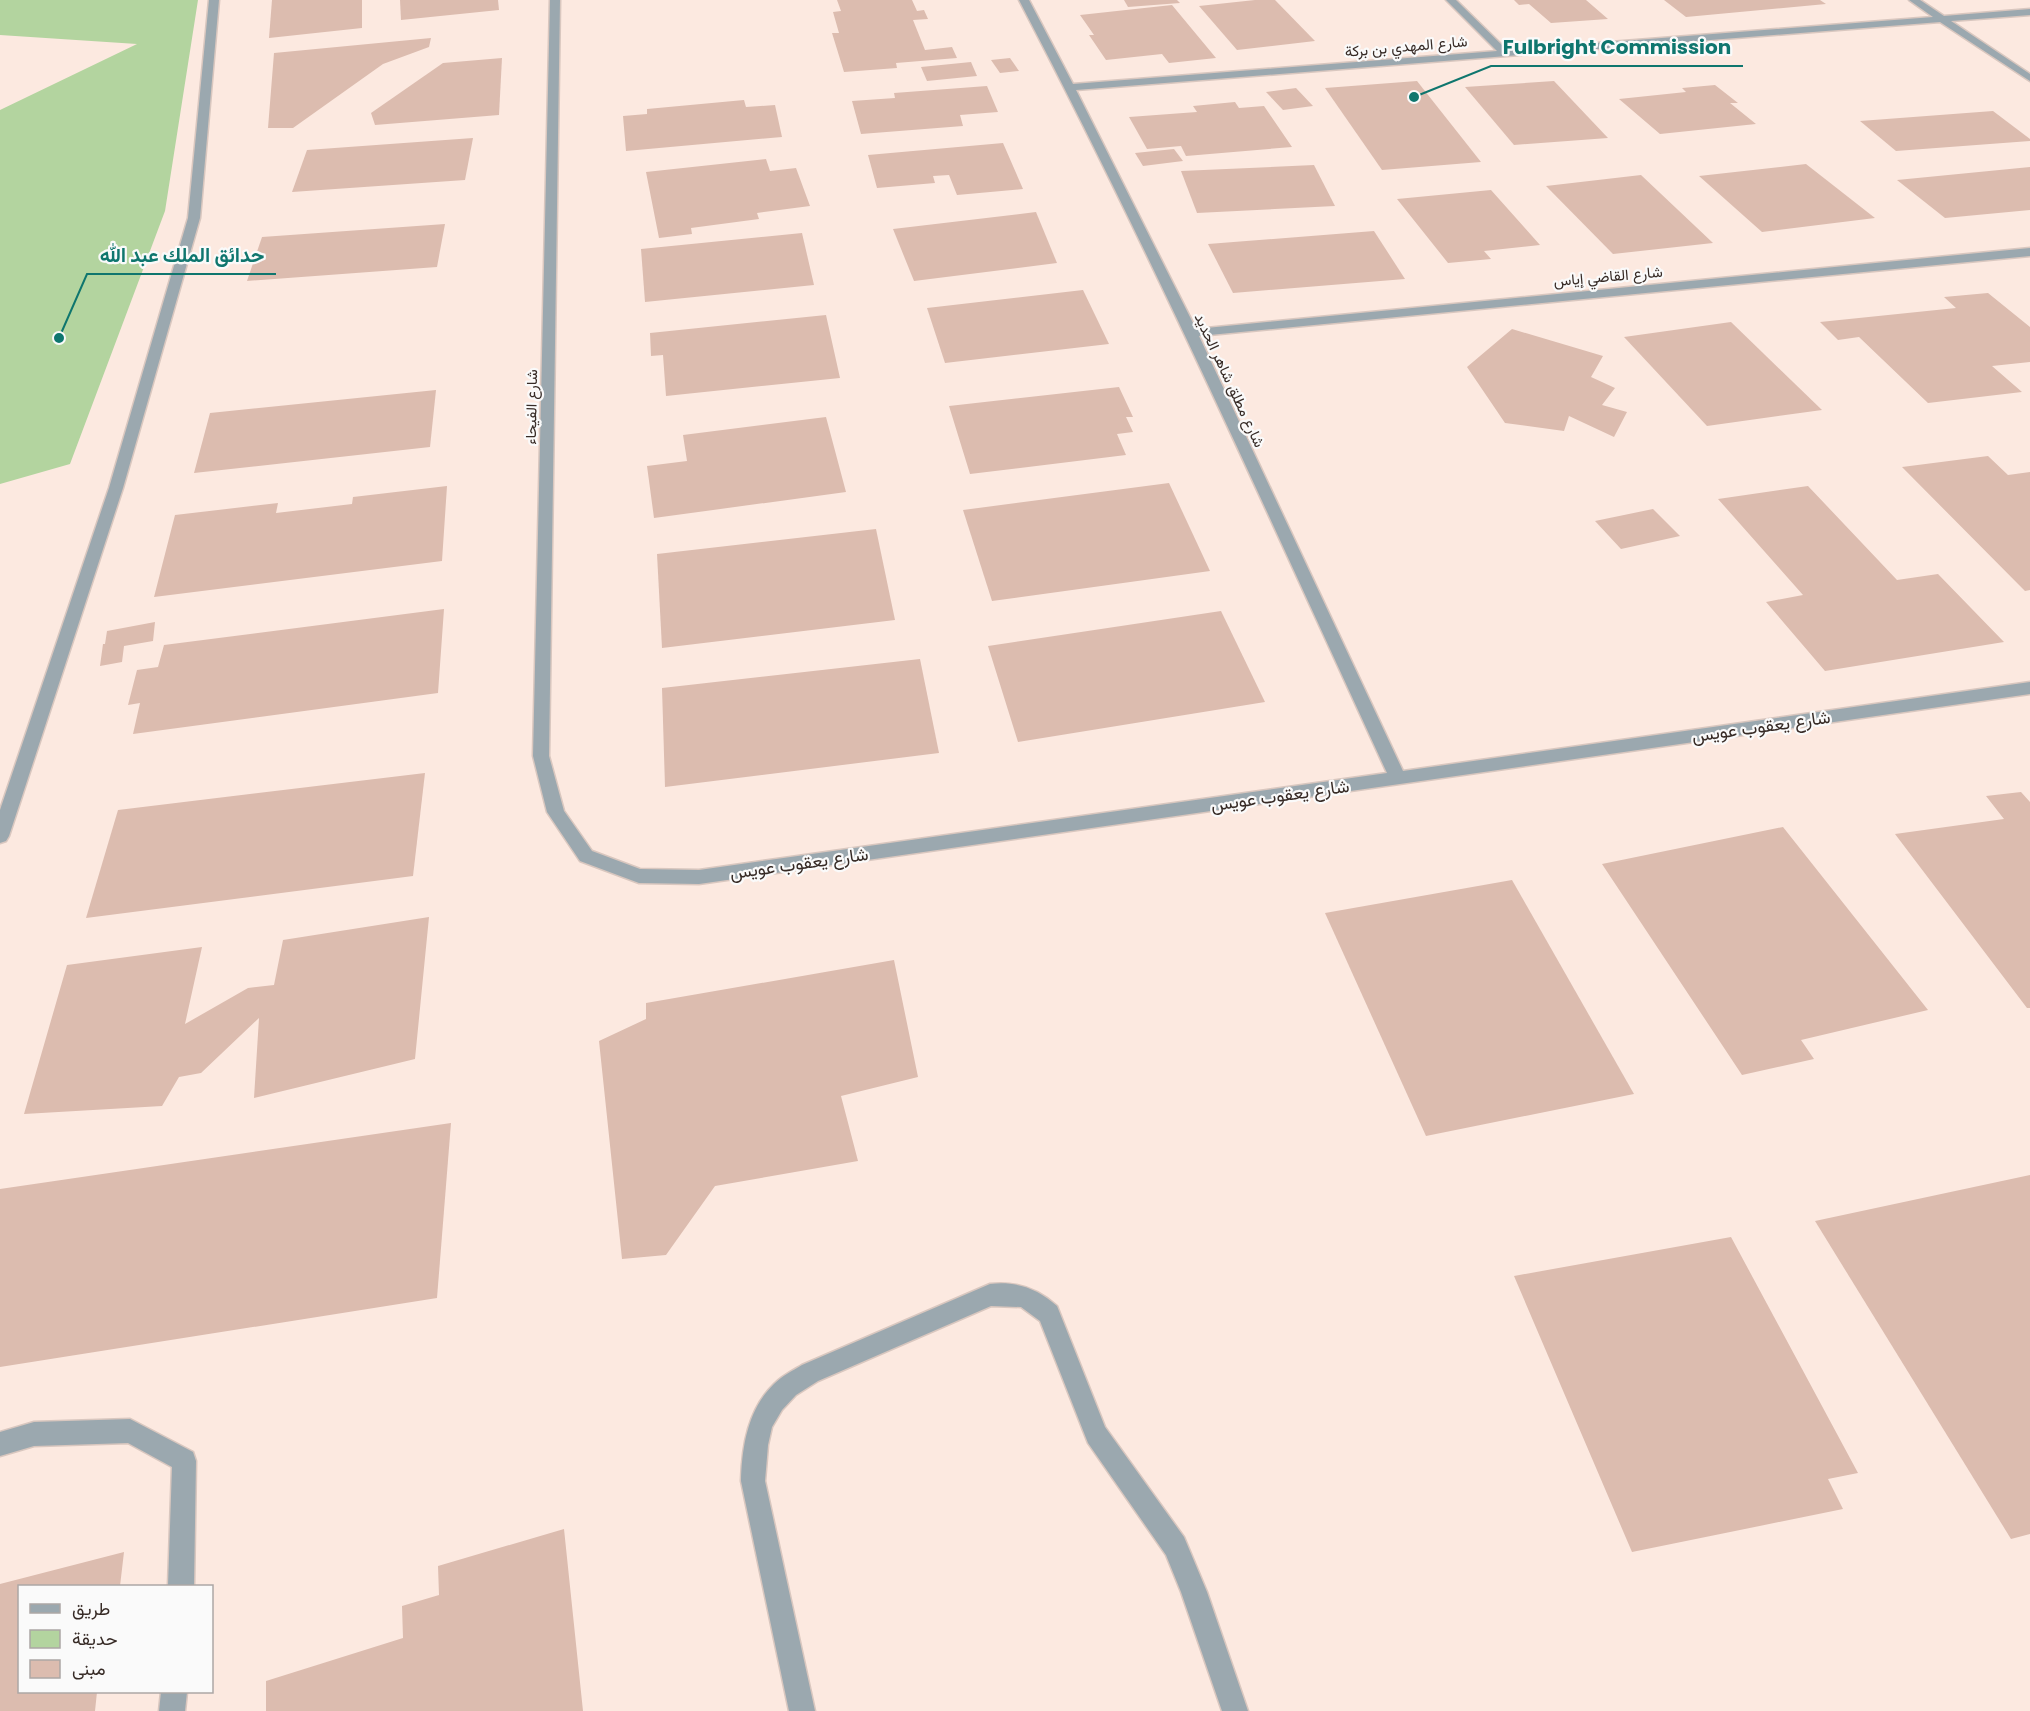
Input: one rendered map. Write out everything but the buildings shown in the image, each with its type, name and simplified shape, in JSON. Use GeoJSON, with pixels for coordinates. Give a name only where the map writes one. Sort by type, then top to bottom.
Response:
{"type":"FeatureCollection","features":[{"type":"Feature","properties":{"kind":"street"},"geometry":{"type":"LineString","coordinates":[[0,836],[116,488],[194,218],[214,0]]}},
{"type":"Feature","properties":{"kind":"street","name":"شارع الفيحاء"},"geometry":{"type":"LineString","coordinates":[[555,0],[541,756],[556,812]]}},
{"type":"Feature","properties":{"kind":"street","name":"شارع مطلق شاهر الحديد"},"geometry":{"type":"LineString","coordinates":[[1024,0],[1071,87],[1190,333],[1398,778]]}},
{"type":"Feature","properties":{"kind":"street"},"geometry":{"type":"LineString","coordinates":[[1451,0],[1504,53]]}},
{"type":"Feature","properties":{"kind":"street"},"geometry":{"type":"LineString","coordinates":[[1914,0],[2030,78]]}},
{"type":"Feature","properties":{"kind":"street","name":"شارع المهدي بن بركة"},"geometry":{"type":"LineString","coordinates":[[1071,87],[2030,12]]}},
{"type":"Feature","properties":{"kind":"street","name":"شارع القاضي إياس"},"geometry":{"type":"LineString","coordinates":[[1190,333],[2030,252]]}},
{"type":"Feature","properties":{"kind":"street","name":"شارع يعقوب عويس"},"geometry":{"type":"LineString","coordinates":[[556,812],[586,856],[639,876],[699,877],[2030,688]]}},
{"type":"Feature","properties":{"kind":"street"},"geometry":{"type":"LineString","coordinates":[[802,1711],[753,1481],[753,1449],[764,1418],[783,1391],[810,1373],[990,1295],[1007,1293],[1023,1294],[1038,1303],[1049,1314],[1096,1435],[1175,1546],[1194,1592],[1235,1711]]}},
{"type":"Feature","properties":{"kind":"street"},"geometry":{"type":"LineString","coordinates":[[0,1444],[34,1434],[130,1431],[184,1461],[181,1585]]}},
{"type":"Feature","properties":{"kind":"street"},"geometry":{"type":"LineString","coordinates":[[172,1711],[174,1693]]}},
{"type":"Feature","properties":{"kind":"green space"},"geometry":{"type":"Polygon","coordinates":[[[0,0],[198,0],[165,211],[70,464],[0,484],[0,110],[137,44],[0,35],[0,0]]]}},
{"type":"Feature","properties":{"kind":"place","name":"Fulbright Commission"},"geometry":{"type":"Point","coordinates":[1414,97]}},
{"type":"Feature","properties":{"kind":"place","name":"حدائق الملك عبد الله"},"geometry":{"type":"Point","coordinates":[59,338]}}]}
